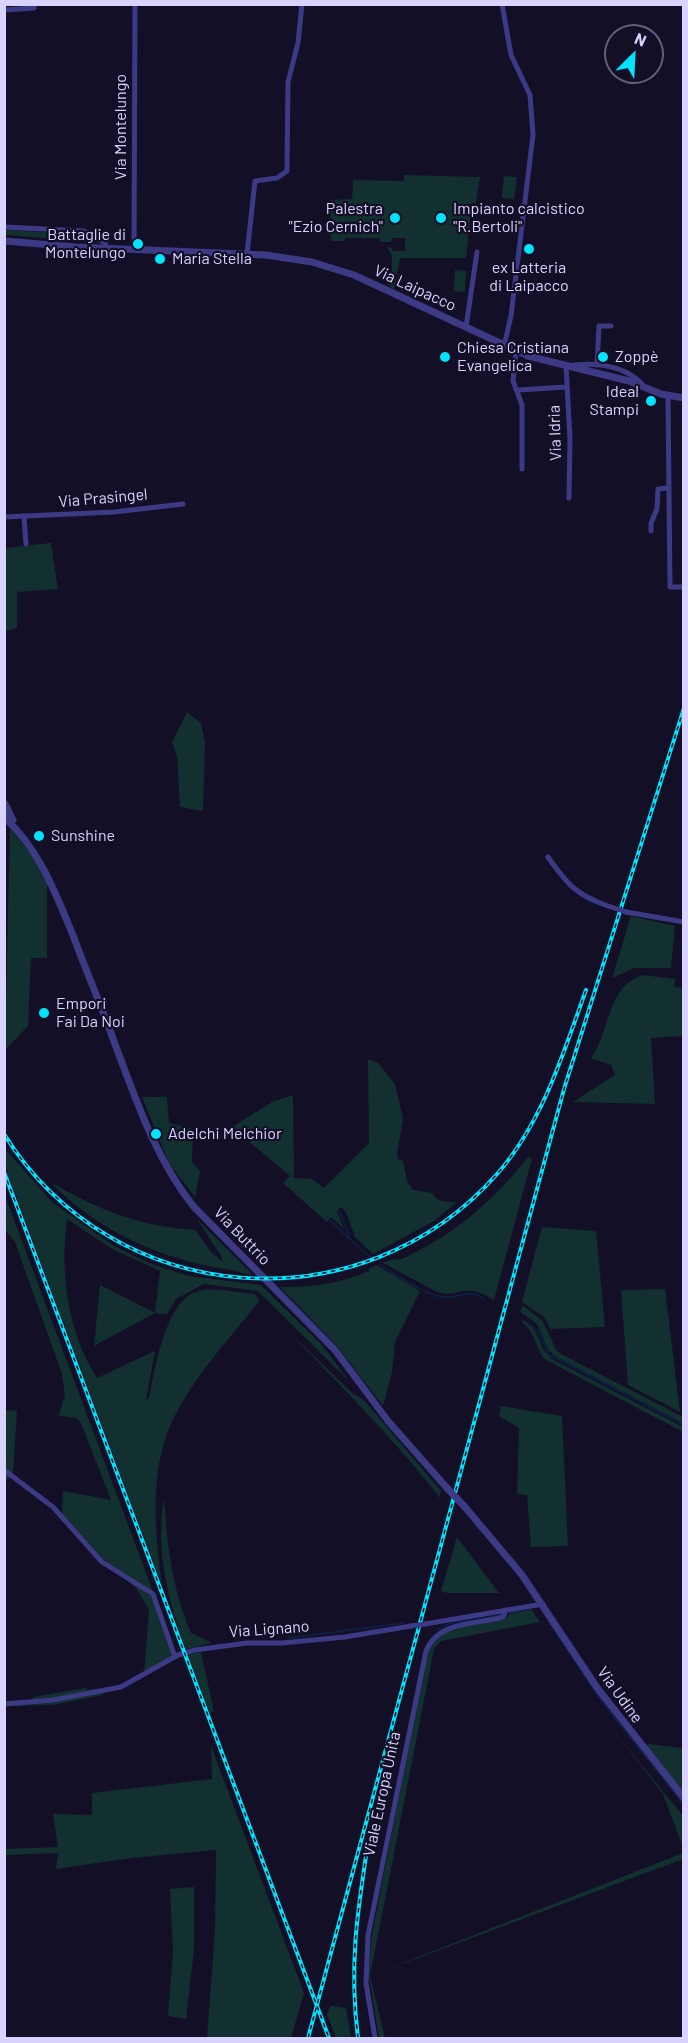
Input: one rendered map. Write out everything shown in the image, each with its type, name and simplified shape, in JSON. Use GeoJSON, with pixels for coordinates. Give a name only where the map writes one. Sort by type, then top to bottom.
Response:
{"type":"FeatureCollection","features":[{"type":"Feature","properties":{"kind":"street","name":"Via Montelungo"},"geometry":{"type":"LineString","coordinates":[[134,249],[135,4]]}},
{"type":"Feature","properties":{"kind":"street"},"geometry":{"type":"LineString","coordinates":[[247,254],[255,181],[277,178],[287,171],[288,82],[298,43],[303,4]]}},
{"type":"Feature","properties":{"kind":"street"},"geometry":{"type":"LineString","coordinates":[[502,4],[511,55],[527,86],[533,112],[533,135],[511,316],[504,346]]}},
{"type":"Feature","properties":{"kind":"street"},"geometry":{"type":"LineString","coordinates":[[4,9],[34,6]]}},
{"type":"Feature","properties":{"kind":"street"},"geometry":{"type":"LineString","coordinates":[[4,227],[84,231],[105,243],[106,248]]}},
{"type":"Feature","properties":{"kind":"street","name":"Via Laipacco"},"geometry":{"type":"LineString","coordinates":[[4,241],[247,254],[292,258],[332,267],[516,351],[684,399]]}},
{"type":"Feature","properties":{"kind":"street"},"geometry":{"type":"LineString","coordinates":[[466,327],[477,252]]}},
{"type":"Feature","properties":{"kind":"street"},"geometry":{"type":"LineString","coordinates":[[597,365],[599,326],[611,326]]}},
{"type":"Feature","properties":{"kind":"street"},"geometry":{"type":"LineString","coordinates":[[516,351],[513,381],[522,405],[522,469]]}},
{"type":"Feature","properties":{"kind":"street","name":"Via Laipacco"},"geometry":{"type":"LineString","coordinates":[[566,366],[597,365],[622,369],[644,386]]}},
{"type":"Feature","properties":{"kind":"street","name":"Via Idria"},"geometry":{"type":"LineString","coordinates":[[566,366],[570,439],[569,498]]}},
{"type":"Feature","properties":{"kind":"street"},"geometry":{"type":"LineString","coordinates":[[518,390],[566,387]]}},
{"type":"Feature","properties":{"kind":"street"},"geometry":{"type":"LineString","coordinates":[[668,396],[670,587],[684,587]]}},
{"type":"Feature","properties":{"kind":"street"},"geometry":{"type":"LineString","coordinates":[[651,531],[651,523],[657,509],[658,489],[668,488]]}},
{"type":"Feature","properties":{"kind":"street","name":"Via Prasingel"},"geometry":{"type":"LineString","coordinates":[[4,517],[114,512],[183,504]]}},
{"type":"Feature","properties":{"kind":"street"},"geometry":{"type":"LineString","coordinates":[[24,516],[26,544]]}},
{"type":"Feature","properties":{"kind":"street","name":"Via Buttrio"},"geometry":{"type":"LineString","coordinates":[[5,803],[17,828],[48,875],[163,1159],[187,1197],[334,1350],[388,1421],[465,1508],[543,1604]]}},
{"type":"Feature","properties":{"kind":"street","name":"Via Buttrio"},"geometry":{"type":"LineString","coordinates":[[4,816],[17,828]]}},
{"type":"Feature","properties":{"kind":"street"},"geometry":{"type":"LineString","coordinates":[[548,857],[571,888],[591,900],[626,912],[684,922]]}},
{"type":"Feature","properties":{"kind":"street"},"geometry":{"type":"LineString","coordinates":[[4,1470],[53,1508],[102,1562],[153,1594],[175,1657]]}},
{"type":"Feature","properties":{"kind":"street","name":"Via Lignano"},"geometry":{"type":"LineString","coordinates":[[4,1704],[53,1700],[121,1687],[175,1657],[218,1646],[345,1637],[543,1604]]}},
{"type":"Feature","properties":{"kind":"street","name":"Via Udine"},"geometry":{"type":"LineString","coordinates":[[543,1604],[598,1689],[684,1798]]}},
{"type":"Feature","properties":{"kind":"street","name":"Viale Europa Unita"},"geometry":{"type":"LineString","coordinates":[[375,2038],[365,1974],[368,1935],[426,1650],[435,1635],[445,1630],[503,1617],[506,1610]]}},
{"type":"Feature","properties":{"kind":"green space"},"geometry":{"type":"Polygon","coordinates":[[[404,175],[480,177],[476,203],[472,203],[466,258],[400,258],[394,290],[387,284],[387,273],[392,273],[392,256],[387,247],[392,248],[393,251],[405,251],[405,238],[392,238],[391,242],[380,242],[380,238],[345,238],[344,241],[331,241],[330,200],[352,199],[353,180],[404,181],[404,175]]]}},
{"type":"Feature","properties":{"kind":"green space"},"geometry":{"type":"Polygon","coordinates":[[[504,176],[517,177],[514,199],[502,198],[504,176]]]}},
{"type":"Feature","properties":{"kind":"green space"},"geometry":{"type":"Polygon","coordinates":[[[4,230],[84,234],[100,243],[5,235],[4,230]]]}},
{"type":"Feature","properties":{"kind":"green space"},"geometry":{"type":"Polygon","coordinates":[[[455,270],[466,271],[465,292],[454,291],[455,270]]]}},
{"type":"Feature","properties":{"kind":"green space"},"geometry":{"type":"Polygon","coordinates":[[[51,543],[58,589],[17,592],[17,628],[5,631],[5,548],[51,543]]]}},
{"type":"Feature","properties":{"kind":"green space"},"geometry":{"type":"Polygon","coordinates":[[[187,712],[201,723],[205,742],[203,811],[180,807],[177,756],[172,742],[187,712]]]}},
{"type":"Feature","properties":{"kind":"green space"},"geometry":{"type":"Polygon","coordinates":[[[10,827],[47,876],[47,958],[31,958],[28,1026],[5,1050],[10,827]]]}},
{"type":"Feature","properties":{"kind":"green space"},"geometry":{"type":"Polygon","coordinates":[[[631,916],[675,926],[671,968],[634,968],[612,978],[631,916]]]}},
{"type":"Feature","properties":{"kind":"green space"},"geometry":{"type":"Polygon","coordinates":[[[643,975],[675,979],[674,987],[683,988],[683,1036],[651,1038],[655,1104],[573,1102],[615,1075],[611,1065],[591,1058],[622,989],[643,975]]]}},
{"type":"Feature","properties":{"kind":"green space"},"geometry":{"type":"Polygon","coordinates":[[[368,1059],[378,1063],[395,1084],[403,1118],[397,1154],[398,1159],[403,1161],[407,1181],[413,1190],[432,1193],[437,1199],[443,1201],[457,1202],[434,1221],[373,1254],[355,1237],[346,1212],[341,1207],[337,1211],[344,1229],[331,1217],[327,1222],[283,1183],[290,1176],[232,1127],[274,1101],[293,1095],[294,1178],[312,1179],[324,1188],[369,1143],[368,1059]]]}},
{"type":"Feature","properties":{"kind":"green space"},"geometry":{"type":"Polygon","coordinates":[[[142,1097],[167,1097],[169,1123],[193,1129],[192,1162],[200,1171],[195,1197],[169,1163],[142,1097]]]}},
{"type":"Feature","properties":{"kind":"green space"},"geometry":{"type":"Polygon","coordinates":[[[5,1149],[53,1203],[114,1246],[149,1263],[189,1276],[261,1285],[322,1345],[349,1381],[258,1291],[204,1284],[176,1299],[167,1314],[155,1313],[160,1271],[112,1249],[67,1219],[65,1261],[68,1302],[72,1321],[87,1360],[97,1378],[155,1351],[146,1400],[149,1398],[159,1352],[171,1318],[190,1294],[203,1290],[222,1290],[254,1294],[260,1300],[197,1379],[168,1431],[162,1449],[156,1487],[157,1547],[162,1585],[5,1166],[5,1149]]]}},
{"type":"Feature","properties":{"kind":"green space"},"geometry":{"type":"Polygon","coordinates":[[[528,1157],[532,1159],[494,1300],[475,1291],[445,1294],[437,1292],[383,1263],[394,1259],[399,1260],[418,1251],[454,1229],[500,1189],[528,1157]]]}},
{"type":"Feature","properties":{"kind":"green space"},"geometry":{"type":"Polygon","coordinates":[[[50,1182],[86,1201],[120,1215],[155,1225],[195,1230],[211,1252],[223,1262],[197,1219],[253,1275],[180,1259],[133,1241],[89,1215],[50,1182]]]}},
{"type":"Feature","properties":{"kind":"green space"},"geometry":{"type":"Polygon","coordinates":[[[4,1193],[176,1653],[144,1674],[149,1610],[136,1588],[109,1566],[62,1513],[63,1491],[111,1500],[81,1423],[76,1418],[56,1415],[59,1414],[65,1396],[62,1374],[15,1242],[5,1230],[4,1193]]]}},
{"type":"Feature","properties":{"kind":"green space"},"geometry":{"type":"Polygon","coordinates":[[[542,1227],[596,1231],[605,1327],[550,1329],[545,1318],[522,1302],[542,1227]]]}},
{"type":"Feature","properties":{"kind":"green space"},"geometry":{"type":"Polygon","coordinates":[[[377,1265],[420,1291],[395,1342],[392,1372],[383,1406],[337,1346],[280,1287],[336,1282],[369,1271],[369,1268],[377,1265]]]}},
{"type":"Feature","properties":{"kind":"green space"},"geometry":{"type":"Polygon","coordinates":[[[100,1285],[155,1313],[94,1346],[100,1285]]]}},
{"type":"Feature","properties":{"kind":"green space"},"geometry":{"type":"Polygon","coordinates":[[[665,1289],[680,1412],[628,1385],[621,1290],[665,1289]]]}},
{"type":"Feature","properties":{"kind":"green space"},"geometry":{"type":"Polygon","coordinates":[[[522,1305],[543,1321],[556,1350],[561,1354],[683,1417],[683,1423],[558,1358],[548,1350],[537,1324],[520,1312],[522,1305]]]}},
{"type":"Feature","properties":{"kind":"green space"},"geometry":{"type":"Polygon","coordinates":[[[522,1320],[529,1324],[537,1334],[552,1359],[683,1427],[683,1432],[546,1360],[522,1320]]]}},
{"type":"Feature","properties":{"kind":"green space"},"geometry":{"type":"Polygon","coordinates":[[[286,1329],[352,1393],[364,1400],[441,1491],[439,1499],[420,1473],[383,1431],[286,1329]]]}},
{"type":"Feature","properties":{"kind":"green space"},"geometry":{"type":"Polygon","coordinates":[[[501,1406],[562,1416],[568,1546],[531,1547],[527,1495],[517,1494],[519,1428],[499,1416],[501,1406]]]}},
{"type":"Feature","properties":{"kind":"green space"},"geometry":{"type":"Polygon","coordinates":[[[17,1410],[13,1474],[6,1481],[4,1411],[17,1410]]]}},
{"type":"Feature","properties":{"kind":"green space"},"geometry":{"type":"Polygon","coordinates":[[[164,1497],[167,1532],[179,1600],[191,1633],[212,1643],[186,1649],[180,1631],[169,1594],[162,1555],[164,1497]]]}},
{"type":"Feature","properties":{"kind":"green space"},"geometry":{"type":"Polygon","coordinates":[[[457,1537],[499,1593],[441,1591],[457,1537]]]}},
{"type":"Feature","properties":{"kind":"green space"},"geometry":{"type":"Polygon","coordinates":[[[531,1609],[540,1622],[441,1641],[434,1649],[370,1976],[385,2038],[379,2038],[369,1976],[371,1940],[423,1673],[431,1646],[436,1638],[450,1629],[504,1620],[511,1612],[531,1609]]]}},
{"type":"Feature","properties":{"kind":"green space"},"geometry":{"type":"Polygon","coordinates":[[[201,1652],[214,1712],[210,1713],[188,1655],[201,1652]]]}},
{"type":"Feature","properties":{"kind":"green space"},"geometry":{"type":"Polygon","coordinates":[[[86,1688],[87,1690],[105,1688],[103,1695],[52,1705],[5,1706],[4,1701],[33,1700],[33,1697],[86,1688]]]}},
{"type":"Feature","properties":{"kind":"green space"},"geometry":{"type":"Polygon","coordinates":[[[609,1725],[683,1816],[683,1847],[663,1794],[609,1725]]]}},
{"type":"Feature","properties":{"kind":"green space"},"geometry":{"type":"Polygon","coordinates":[[[648,1744],[683,1748],[683,1791],[646,1747],[648,1744]]]}},
{"type":"Feature","properties":{"kind":"green space"},"geometry":{"type":"Polygon","coordinates":[[[211,1746],[304,1993],[291,2038],[207,2038],[215,1930],[216,1850],[132,1858],[56,1869],[58,1853],[5,1855],[5,1849],[58,1847],[53,1814],[92,1815],[92,1793],[212,1779],[211,1746]]]}},
{"type":"Feature","properties":{"kind":"green space"},"geometry":{"type":"Polygon","coordinates":[[[683,1853],[683,1859],[370,1976],[683,1853]]]}},
{"type":"Feature","properties":{"kind":"green space"},"geometry":{"type":"Polygon","coordinates":[[[194,1887],[194,1950],[186,2019],[168,2016],[173,1952],[170,1889],[194,1887]]]}},
{"type":"Feature","properties":{"kind":"green space"},"geometry":{"type":"Polygon","coordinates":[[[330,2006],[346,2008],[351,2038],[336,2038],[327,2015],[330,2006]]]}},
{"type":"Feature","properties":{"kind":"waterway"},"geometry":{"type":"LineString","coordinates":[[339,1210],[349,1236]]}},
{"type":"Feature","properties":{"kind":"waterway"},"geometry":{"type":"LineString","coordinates":[[326,1217],[370,1257]]}},
{"type":"Feature","properties":{"kind":"waterway"},"geometry":{"type":"LineString","coordinates":[[380,1264],[411,1284],[437,1296],[473,1294],[484,1299]]}},
{"type":"Feature","properties":{"kind":"waterway"},"geometry":{"type":"LineString","coordinates":[[522,1319],[538,1331],[548,1354],[684,1425]]}},
{"type":"Feature","properties":{"kind":"waterway"},"geometry":{"type":"LineString","coordinates":[[510,1613],[532,1609]]}},
{"type":"Feature","properties":{"kind":"waterway"},"geometry":{"type":"LineString","coordinates":[[435,1631],[448,1624],[501,1615]]}},
{"type":"Feature","properties":{"kind":"waterway"},"geometry":{"type":"LineString","coordinates":[[549,1622],[602,1702],[684,1805]]}},
{"type":"Feature","properties":{"kind":"waterway"},"geometry":{"type":"LineString","coordinates":[[288,1638],[404,1623]]}},
{"type":"Feature","properties":{"kind":"railway"},"geometry":{"type":"LineString","coordinates":[[308,2038],[564,1089],[684,708]]}},
{"type":"Feature","properties":{"kind":"railway"},"geometry":{"type":"LineString","coordinates":[[4,1134],[51,1193],[108,1236],[173,1265],[241,1278],[311,1275],[379,1257],[442,1223],[498,1173],[514,1153],[540,1109],[586,990]]}},
{"type":"Feature","properties":{"kind":"railway"},"geometry":{"type":"LineString","coordinates":[[4,1172],[329,2038]]}},
{"type":"Feature","properties":{"kind":"railway"},"geometry":{"type":"LineString","coordinates":[[358,2038],[354,1987],[355,1940],[368,1843]]}},
{"type":"Feature","properties":{"kind":"place","name":"Palestra \"Ezio Cernich\""},"geometry":{"type":"Point","coordinates":[395,218]}},
{"type":"Feature","properties":{"kind":"place","name":"Impianto calcistico \"R.Bertoli\""},"geometry":{"type":"Point","coordinates":[441,218]}},
{"type":"Feature","properties":{"kind":"place","name":"Battaglie di Montelungo"},"geometry":{"type":"Point","coordinates":[138,244]}},
{"type":"Feature","properties":{"kind":"place","name":"ex Latteria di Laipacco"},"geometry":{"type":"Point","coordinates":[529,249]}},
{"type":"Feature","properties":{"kind":"place","name":"Maria Stella"},"geometry":{"type":"Point","coordinates":[160,259]}},
{"type":"Feature","properties":{"kind":"place","name":"Chiesa Cristiana Evangelica"},"geometry":{"type":"Point","coordinates":[445,357]}},
{"type":"Feature","properties":{"kind":"place","name":"Zoppè"},"geometry":{"type":"Point","coordinates":[603,357]}},
{"type":"Feature","properties":{"kind":"place","name":"Ideal Stampi"},"geometry":{"type":"Point","coordinates":[651,401]}},
{"type":"Feature","properties":{"kind":"place","name":"Sunshine"},"geometry":{"type":"Point","coordinates":[39,836]}},
{"type":"Feature","properties":{"kind":"place","name":"Empori Fai Da Noi"},"geometry":{"type":"Point","coordinates":[44,1013]}},
{"type":"Feature","properties":{"kind":"place","name":"Adelchi Melchior"},"geometry":{"type":"Point","coordinates":[156,1134]}}]}
